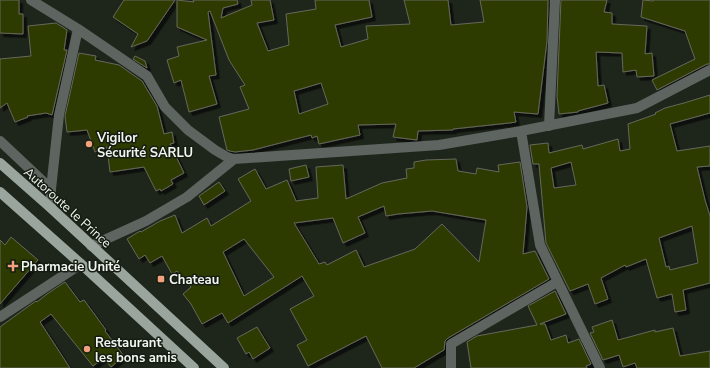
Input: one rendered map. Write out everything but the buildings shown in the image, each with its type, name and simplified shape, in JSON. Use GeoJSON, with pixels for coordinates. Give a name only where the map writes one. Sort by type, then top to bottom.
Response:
{"type":"FeatureCollection","features":[{"type":"Feature","properties":{"kind":"main road","name":"Autoroute le Prince"},"geometry":{"type":"LineString","coordinates":[[0,163],[51,208],[224,368]]}},
{"type":"Feature","properties":{"kind":"main road"},"geometry":{"type":"LineString","coordinates":[[0,192],[194,368]]}},
{"type":"Feature","properties":{"kind":"street"},"geometry":{"type":"LineString","coordinates":[[31,0],[78,29],[147,76],[165,107],[188,130],[215,150],[234,159],[439,145],[549,126],[637,108],[710,70]]}},
{"type":"Feature","properties":{"kind":"street"},"geometry":{"type":"LineString","coordinates":[[549,126],[555,0]]}},
{"type":"Feature","properties":{"kind":"street"},"geometry":{"type":"LineString","coordinates":[[51,208],[51,189],[59,115],[78,29]]}},
{"type":"Feature","properties":{"kind":"street"},"geometry":{"type":"LineString","coordinates":[[521,131],[540,245],[600,368]]}},
{"type":"Feature","properties":{"kind":"street"},"geometry":{"type":"LineString","coordinates":[[0,141],[51,189]]}},
{"type":"Feature","properties":{"kind":"street"},"geometry":{"type":"LineString","coordinates":[[91,246],[146,221],[187,197],[234,159]]}},
{"type":"Feature","properties":{"kind":"street"},"geometry":{"type":"LineString","coordinates":[[0,317],[81,264]]}},
{"type":"Feature","properties":{"kind":"street"},"geometry":{"type":"LineString","coordinates":[[451,368],[451,344],[557,282]]}},
{"type":"Feature","properties":{"kind":"place","name":"Vigilor Sécurité SARLU"},"geometry":{"type":"Point","coordinates":[89,144]}},
{"type":"Feature","properties":{"kind":"place","name":"Pharmacie Unité"},"geometry":{"type":"Point","coordinates":[13,266]}},
{"type":"Feature","properties":{"kind":"place","name":"Chateau"},"geometry":{"type":"Point","coordinates":[161,279]}},
{"type":"Feature","properties":{"kind":"place","name":"Restaurant les bons amis"},"geometry":{"type":"Point","coordinates":[87,349]}}]}
